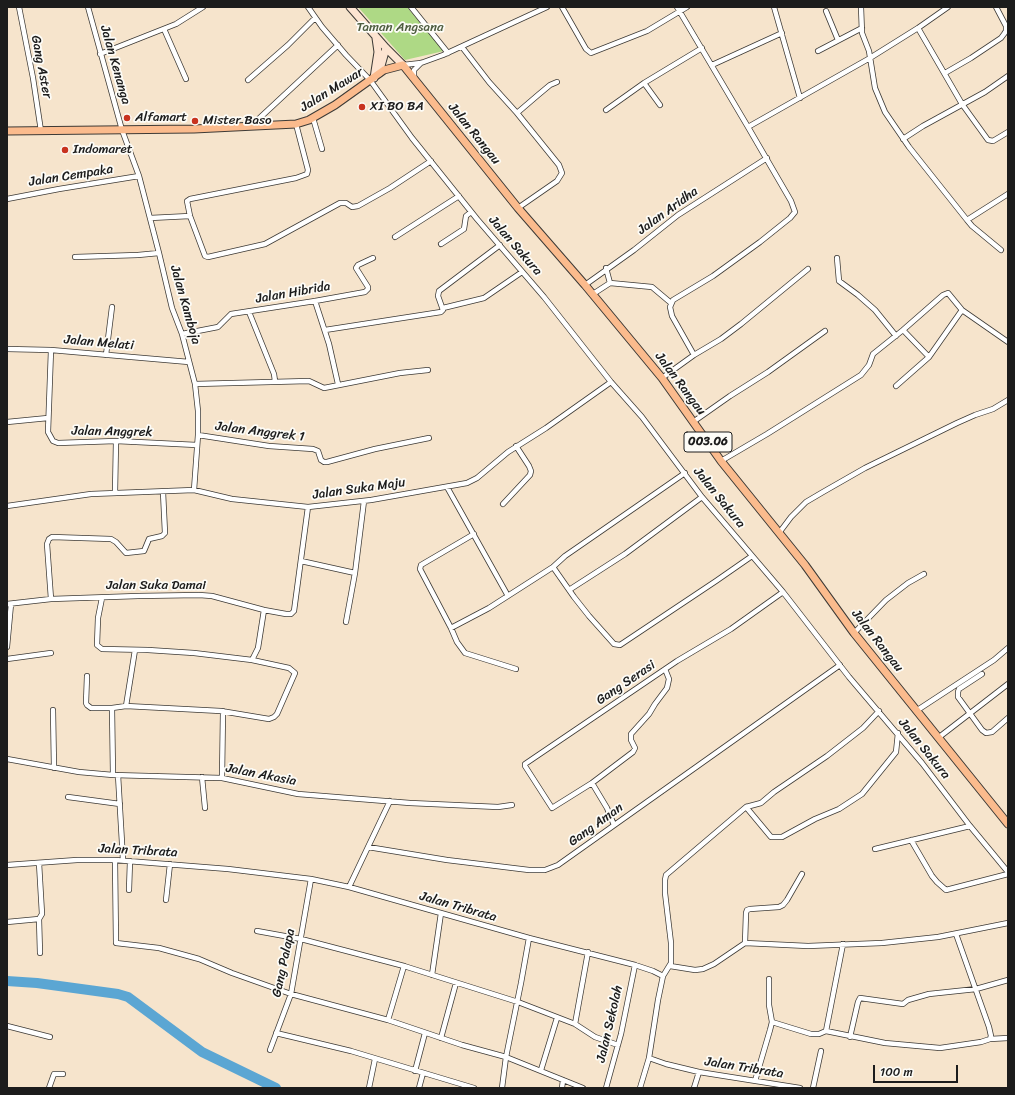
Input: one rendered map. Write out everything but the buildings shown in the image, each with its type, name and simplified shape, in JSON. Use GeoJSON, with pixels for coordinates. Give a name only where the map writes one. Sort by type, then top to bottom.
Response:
{"type":"FeatureCollection","features":[{"type":"Feature","properties":{"kind":"main road","name":"Jalan Mawar"},"geometry":{"type":"LineString","coordinates":[[7,131],[250,127],[296,124],[313,118],[335,105],[384,70],[408,72]]}},
{"type":"Feature","properties":{"kind":"main road","name":"Jalan Rangau"},"geometry":{"type":"LineString","coordinates":[[408,72],[518,208],[593,294],[662,378],[721,461],[805,565],[854,633],[1008,824]]}},
{"type":"Feature","properties":{"kind":"street","name":"Gang Aster"},"geometry":{"type":"LineString","coordinates":[[19,7],[33,78],[41,131]]}},
{"type":"Feature","properties":{"kind":"street","name":"Jalan Kenanga"},"geometry":{"type":"LineString","coordinates":[[88,7],[122,130]]}},
{"type":"Feature","properties":{"kind":"street"},"geometry":{"type":"LineString","coordinates":[[100,54],[176,24],[203,7]]}},
{"type":"Feature","properties":{"kind":"street","name":"Jalan Sakura"},"geometry":{"type":"LineString","coordinates":[[308,7],[315,18],[338,45],[374,77],[412,138],[458,196],[544,297],[611,382],[642,417],[702,497],[783,592],[1008,873]]}},
{"type":"Feature","properties":{"kind":"street","name":"Jalan Rangau"},"geometry":{"type":"LineString","coordinates":[[350,7],[376,38],[408,72]]}},
{"type":"Feature","properties":{"kind":"street"},"geometry":{"type":"LineString","coordinates":[[411,7],[448,53]]}},
{"type":"Feature","properties":{"kind":"street"},"geometry":{"type":"LineString","coordinates":[[408,72],[421,63],[448,53],[547,7]]}},
{"type":"Feature","properties":{"kind":"street"},"geometry":{"type":"LineString","coordinates":[[562,7],[586,49],[591,53],[647,31],[678,9],[687,7]]}},
{"type":"Feature","properties":{"kind":"street"},"geometry":{"type":"LineString","coordinates":[[774,7],[800,98]]}},
{"type":"Feature","properties":{"kind":"street"},"geometry":{"type":"LineString","coordinates":[[861,7],[862,28],[869,52],[875,88],[885,112],[903,139],[972,226],[1001,250]]}},
{"type":"Feature","properties":{"kind":"street"},"geometry":{"type":"LineString","coordinates":[[748,127],[870,58],[948,7]]}},
{"type":"Feature","properties":{"kind":"street"},"geometry":{"type":"LineString","coordinates":[[945,73],[1001,38],[1006,31],[1006,19],[996,7]]}},
{"type":"Feature","properties":{"kind":"street"},"geometry":{"type":"LineString","coordinates":[[678,9],[794,207],[793,215],[754,246],[713,276],[673,300],[670,306],[672,316],[694,354]]}},
{"type":"Feature","properties":{"kind":"street"},"geometry":{"type":"LineString","coordinates":[[826,11],[838,40]]}},
{"type":"Feature","properties":{"kind":"street"},"geometry":{"type":"LineString","coordinates":[[248,80],[288,45],[315,18]]}},
{"type":"Feature","properties":{"kind":"street"},"geometry":{"type":"LineString","coordinates":[[818,51],[862,28]]}},
{"type":"Feature","properties":{"kind":"street"},"geometry":{"type":"LineString","coordinates":[[918,28],[962,104],[988,140],[993,141],[1008,132]]}},
{"type":"Feature","properties":{"kind":"street"},"geometry":{"type":"LineString","coordinates":[[164,29],[186,79]]}},
{"type":"Feature","properties":{"kind":"street"},"geometry":{"type":"LineString","coordinates":[[712,65],[782,33]]}},
{"type":"Feature","properties":{"kind":"street"},"geometry":{"type":"LineString","coordinates":[[374,77],[378,52],[376,38]]}},
{"type":"Feature","properties":{"kind":"street"},"geometry":{"type":"LineString","coordinates":[[250,127],[338,45]]}},
{"type":"Feature","properties":{"kind":"street"},"geometry":{"type":"LineString","coordinates":[[462,46],[488,82],[559,165],[562,173],[556,182],[518,208]]}},
{"type":"Feature","properties":{"kind":"street"},"geometry":{"type":"LineString","coordinates":[[374,77],[386,48]]}},
{"type":"Feature","properties":{"kind":"street"},"geometry":{"type":"LineString","coordinates":[[606,110],[644,83],[702,48]]}},
{"type":"Feature","properties":{"kind":"street"},"geometry":{"type":"LineString","coordinates":[[408,72],[414,72],[421,63]]}},
{"type":"Feature","properties":{"kind":"street"},"geometry":{"type":"LineString","coordinates":[[408,72],[416,68]]}},
{"type":"Feature","properties":{"kind":"street"},"geometry":{"type":"LineString","coordinates":[[903,139],[923,126],[984,92],[1008,76]]}},
{"type":"Feature","properties":{"kind":"street"},"geometry":{"type":"LineString","coordinates":[[516,114],[550,85],[557,82]]}},
{"type":"Feature","properties":{"kind":"street"},"geometry":{"type":"LineString","coordinates":[[644,83],[660,105]]}},
{"type":"Feature","properties":{"kind":"street"},"geometry":{"type":"LineString","coordinates":[[313,118],[322,149]]}},
{"type":"Feature","properties":{"kind":"street"},"geometry":{"type":"LineString","coordinates":[[296,124],[308,170],[307,174],[296,178],[190,199],[187,203],[203,254],[208,257],[215,256],[266,244],[340,203],[352,207],[358,206],[390,188],[431,161]]}},
{"type":"Feature","properties":{"kind":"street","name":"Jalan Kamboja"},"geometry":{"type":"LineString","coordinates":[[122,130],[139,176],[172,308],[182,334],[195,384],[198,411],[198,435],[194,490]]}},
{"type":"Feature","properties":{"kind":"street","name":"Jalan Aridha"},"geometry":{"type":"LineString","coordinates":[[585,285],[606,268],[634,250],[678,214],[766,158]]}},
{"type":"Feature","properties":{"kind":"street","name":"Jalan Cempaka"},"geometry":{"type":"LineString","coordinates":[[7,199],[59,188],[139,176]]}},
{"type":"Feature","properties":{"kind":"street"},"geometry":{"type":"LineString","coordinates":[[967,220],[1008,194]]}},
{"type":"Feature","properties":{"kind":"street"},"geometry":{"type":"LineString","coordinates":[[395,237],[458,196]]}},
{"type":"Feature","properties":{"kind":"street"},"geometry":{"type":"LineString","coordinates":[[441,244],[464,228],[466,216],[471,212]]}},
{"type":"Feature","properties":{"kind":"street"},"geometry":{"type":"LineString","coordinates":[[150,218],[190,216]]}},
{"type":"Feature","properties":{"kind":"street"},"geometry":{"type":"LineString","coordinates":[[443,308],[438,296],[439,291],[500,245]]}},
{"type":"Feature","properties":{"kind":"street"},"geometry":{"type":"LineString","coordinates":[[75,257],[138,255],[159,252]]}},
{"type":"Feature","properties":{"kind":"street","name":"Jalan Hibrida"},"geometry":{"type":"LineString","coordinates":[[182,334],[218,327],[231,314],[315,301],[367,290],[368,287],[356,268],[358,265],[373,258]]}},
{"type":"Feature","properties":{"kind":"street"},"geometry":{"type":"LineString","coordinates":[[837,258],[839,281],[875,310],[896,336]]}},
{"type":"Feature","properties":{"kind":"street"},"geometry":{"type":"LineString","coordinates":[[606,268],[610,283]]}},
{"type":"Feature","properties":{"kind":"street"},"geometry":{"type":"LineString","coordinates":[[662,378],[694,354],[721,339],[742,324],[808,269]]}},
{"type":"Feature","properties":{"kind":"street"},"geometry":{"type":"LineString","coordinates":[[325,330],[441,312],[443,308],[484,298],[522,272]]}},
{"type":"Feature","properties":{"kind":"street"},"geometry":{"type":"LineString","coordinates":[[593,294],[610,283],[652,287],[671,303]]}},
{"type":"Feature","properties":{"kind":"street"},"geometry":{"type":"LineString","coordinates":[[721,461],[861,375],[869,365],[873,354],[945,293],[950,295],[962,310],[1008,342]]}},
{"type":"Feature","properties":{"kind":"street"},"geometry":{"type":"LineString","coordinates":[[315,301],[329,344],[338,384]]}},
{"type":"Feature","properties":{"kind":"street"},"geometry":{"type":"LineString","coordinates":[[106,355],[112,307]]}},
{"type":"Feature","properties":{"kind":"street"},"geometry":{"type":"LineString","coordinates":[[896,386],[928,357],[962,310]]}},
{"type":"Feature","properties":{"kind":"street"},"geometry":{"type":"LineString","coordinates":[[249,312],[274,374],[275,381]]}},
{"type":"Feature","properties":{"kind":"street"},"geometry":{"type":"LineString","coordinates":[[903,330],[928,357]]}},
{"type":"Feature","properties":{"kind":"street"},"geometry":{"type":"LineString","coordinates":[[693,422],[768,372],[825,331]]}},
{"type":"Feature","properties":{"kind":"street","name":"Jalan Melati"},"geometry":{"type":"LineString","coordinates":[[7,349],[51,350],[189,362]]}},
{"type":"Feature","properties":{"kind":"street","name":"Jalan Anggrek"},"geometry":{"type":"LineString","coordinates":[[51,350],[48,432],[51,439],[55,443],[116,441],[197,445]]}},
{"type":"Feature","properties":{"kind":"street"},"geometry":{"type":"LineString","coordinates":[[195,384],[312,381],[324,388],[338,384],[400,373],[428,370]]}},
{"type":"Feature","properties":{"kind":"street","name":"Jalan Suka Maju"},"geometry":{"type":"LineString","coordinates":[[7,506],[67,497],[115,493],[194,490],[232,499],[308,507],[364,501],[447,487],[473,481],[516,446],[546,428],[611,382]]}},
{"type":"Feature","properties":{"kind":"street"},"geometry":{"type":"LineString","coordinates":[[779,533],[791,517],[806,502],[823,492],[865,468],[957,423],[993,409],[1008,400]]}},
{"type":"Feature","properties":{"kind":"street"},"geometry":{"type":"LineString","coordinates":[[7,422],[48,418]]}},
{"type":"Feature","properties":{"kind":"street","name":"Jalan Anggrek 1"},"geometry":{"type":"LineString","coordinates":[[198,435],[269,446],[316,450],[320,454],[321,460],[327,462],[429,438]]}},
{"type":"Feature","properties":{"kind":"street"},"geometry":{"type":"LineString","coordinates":[[115,493],[116,441]]}},
{"type":"Feature","properties":{"kind":"street"},"geometry":{"type":"LineString","coordinates":[[503,504],[530,475],[531,472],[529,466],[516,446]]}},
{"type":"Feature","properties":{"kind":"street"},"geometry":{"type":"LineString","coordinates":[[451,628],[508,596],[553,567],[565,556],[685,473]]}},
{"type":"Feature","properties":{"kind":"street"},"geometry":{"type":"LineString","coordinates":[[447,487],[508,596]]}},
{"type":"Feature","properties":{"kind":"street"},"geometry":{"type":"LineString","coordinates":[[51,599],[47,544],[49,539],[52,537],[111,539],[116,542],[126,553],[144,551],[148,539],[162,536],[165,533],[163,492]]}},
{"type":"Feature","properties":{"kind":"street"},"geometry":{"type":"LineString","coordinates":[[569,590],[625,554],[702,497]]}},
{"type":"Feature","properties":{"kind":"street"},"geometry":{"type":"LineString","coordinates":[[346,622],[355,573],[364,501]]}},
{"type":"Feature","properties":{"kind":"street","name":"Jalan Suka Damai"},"geometry":{"type":"LineString","coordinates":[[9,604],[51,599],[199,595],[212,596],[264,610],[291,614],[294,612],[308,507]]}},
{"type":"Feature","properties":{"kind":"street"},"geometry":{"type":"LineString","coordinates":[[474,534],[434,557],[420,567],[457,642],[465,653],[516,669]]}},
{"type":"Feature","properties":{"kind":"street"},"geometry":{"type":"LineString","coordinates":[[553,567],[569,590],[614,644],[620,645],[752,556]]}},
{"type":"Feature","properties":{"kind":"street"},"geometry":{"type":"LineString","coordinates":[[301,561],[355,573]]}},
{"type":"Feature","properties":{"kind":"street"},"geometry":{"type":"LineString","coordinates":[[854,633],[886,600],[908,583],[924,574]]}},
{"type":"Feature","properties":{"kind":"street","name":"Gang Serasi"},"geometry":{"type":"LineString","coordinates":[[592,783],[552,808],[525,764],[665,669],[731,629],[783,592]]}},
{"type":"Feature","properties":{"kind":"street"},"geometry":{"type":"LineString","coordinates":[[87,676],[86,703],[91,708],[126,706],[223,711],[269,719],[277,714],[295,673],[289,668],[252,660],[194,653],[102,649],[98,646],[98,618],[102,598]]}},
{"type":"Feature","properties":{"kind":"street"},"geometry":{"type":"LineString","coordinates":[[7,647],[9,604]]}},
{"type":"Feature","properties":{"kind":"street"},"geometry":{"type":"LineString","coordinates":[[252,660],[258,648],[264,610]]}},
{"type":"Feature","properties":{"kind":"street"},"geometry":{"type":"LineString","coordinates":[[916,711],[994,660],[1008,648]]}},
{"type":"Feature","properties":{"kind":"street"},"geometry":{"type":"LineString","coordinates":[[126,706],[135,650]]}},
{"type":"Feature","properties":{"kind":"street"},"geometry":{"type":"LineString","coordinates":[[7,659],[51,653]]}},
{"type":"Feature","properties":{"kind":"street","name":"Gang Aman"},"geometry":{"type":"LineString","coordinates":[[368,847],[448,860],[529,870],[545,870],[558,865],[840,665]]}},
{"type":"Feature","properties":{"kind":"street"},"geometry":{"type":"LineString","coordinates":[[614,825],[604,803],[592,783],[633,752],[635,748],[630,737],[632,732],[649,714],[667,688],[669,679],[665,669]]}},
{"type":"Feature","properties":{"kind":"street"},"geometry":{"type":"LineString","coordinates":[[982,674],[962,686],[958,692],[958,697],[982,730],[989,733],[1008,718]]}},
{"type":"Feature","properties":{"kind":"street"},"geometry":{"type":"LineString","coordinates":[[938,738],[1008,684]]}},
{"type":"Feature","properties":{"kind":"street"},"geometry":{"type":"LineString","coordinates":[[112,708],[123,860]]}},
{"type":"Feature","properties":{"kind":"street"},"geometry":{"type":"LineString","coordinates":[[53,710],[54,768]]}},
{"type":"Feature","properties":{"kind":"street"},"geometry":{"type":"LineString","coordinates":[[222,778],[223,711]]}},
{"type":"Feature","properties":{"kind":"street"},"geometry":{"type":"LineString","coordinates":[[640,1088],[649,1058],[663,976],[670,966],[671,942],[665,893],[666,875],[746,807],[761,803],[774,792],[827,756],[863,728],[879,712]]}},
{"type":"Feature","properties":{"kind":"street"},"geometry":{"type":"LineString","coordinates":[[746,807],[771,837],[782,837],[815,819],[839,809],[862,794],[896,752],[898,734]]}},
{"type":"Feature","properties":{"kind":"street","name":"Jalan Akasia"},"geometry":{"type":"LineString","coordinates":[[7,759],[78,772],[116,775],[222,778],[298,794],[498,807],[512,805]]}},
{"type":"Feature","properties":{"kind":"street"},"geometry":{"type":"LineString","coordinates":[[202,777],[205,808]]}},
{"type":"Feature","properties":{"kind":"street"},"geometry":{"type":"LineString","coordinates":[[68,797],[120,804]]}},
{"type":"Feature","properties":{"kind":"street"},"geometry":{"type":"LineString","coordinates":[[349,887],[390,801]]}},
{"type":"Feature","properties":{"kind":"street"},"geometry":{"type":"LineString","coordinates":[[874,849],[970,826]]}},
{"type":"Feature","properties":{"kind":"street"},"geometry":{"type":"LineString","coordinates":[[910,840],[932,876],[946,890],[1008,873]]}},
{"type":"Feature","properties":{"kind":"street","name":"Jalan Tribrata"},"geometry":{"type":"LineString","coordinates":[[7,865],[77,860],[123,860],[228,869],[311,879],[349,887],[529,938],[588,952],[635,965],[663,976]]}},
{"type":"Feature","properties":{"kind":"street"},"geometry":{"type":"LineString","coordinates":[[115,860],[116,943],[159,948],[199,959],[232,973],[291,994],[388,1020],[462,1045],[506,1057],[583,1088]]}},
{"type":"Feature","properties":{"kind":"street"},"geometry":{"type":"LineString","coordinates":[[129,890],[130,861]]}},
{"type":"Feature","properties":{"kind":"street"},"geometry":{"type":"LineString","coordinates":[[39,863],[42,914],[39,919],[40,953]]}},
{"type":"Feature","properties":{"kind":"street"},"geometry":{"type":"LineString","coordinates":[[166,900],[170,864]]}},
{"type":"Feature","properties":{"kind":"street"},"geometry":{"type":"LineString","coordinates":[[745,943],[747,910],[779,907],[783,905],[802,874]]}},
{"type":"Feature","properties":{"kind":"street","name":"Gang Palapa"},"geometry":{"type":"LineString","coordinates":[[270,1050],[291,994],[311,879]]}},
{"type":"Feature","properties":{"kind":"street"},"geometry":{"type":"LineString","coordinates":[[432,975],[441,913]]}},
{"type":"Feature","properties":{"kind":"street"},"geometry":{"type":"LineString","coordinates":[[7,922],[39,919]]}},
{"type":"Feature","properties":{"kind":"street"},"geometry":{"type":"LineString","coordinates":[[670,966],[695,970],[703,969],[714,964],[745,943],[808,946],[882,943],[938,937],[1008,923]]}},
{"type":"Feature","properties":{"kind":"street"},"geometry":{"type":"LineString","coordinates":[[258,931],[301,939],[404,966],[518,1002],[575,1024],[595,1037],[618,1045]]}},
{"type":"Feature","properties":{"kind":"street"},"geometry":{"type":"LineString","coordinates":[[956,934],[989,1027],[991,1036],[990,1039]]}},
{"type":"Feature","properties":{"kind":"street"},"geometry":{"type":"LineString","coordinates":[[502,1088],[506,1057],[518,1002],[529,938]]}},
{"type":"Feature","properties":{"kind":"street"},"geometry":{"type":"LineString","coordinates":[[826,1031],[843,944]]}},
{"type":"Feature","properties":{"kind":"street"},"geometry":{"type":"LineString","coordinates":[[575,1024],[588,952]]}},
{"type":"Feature","properties":{"kind":"street","name":"Jalan Sekolah"},"geometry":{"type":"LineString","coordinates":[[606,1088],[618,1045],[635,965]]}},
{"type":"Feature","properties":{"kind":"street"},"geometry":{"type":"LineString","coordinates":[[388,1020],[404,966]]}},
{"type":"Feature","properties":{"kind":"street"},"geometry":{"type":"LineString","coordinates":[[755,1081],[772,1022],[769,1005],[769,979]]}},
{"type":"Feature","properties":{"kind":"street"},"geometry":{"type":"LineString","coordinates":[[850,1037],[860,998],[903,1004],[908,1000],[929,994],[976,989],[1008,980]]}},
{"type":"Feature","properties":{"kind":"street"},"geometry":{"type":"LineString","coordinates":[[440,1038],[456,983]]}},
{"type":"Feature","properties":{"kind":"street"},"geometry":{"type":"LineString","coordinates":[[541,1070],[557,1018]]}},
{"type":"Feature","properties":{"kind":"street"},"geometry":{"type":"LineString","coordinates":[[772,1022],[811,1034],[819,1034],[826,1031],[885,1043],[940,1048],[981,1042],[990,1039],[1008,1038]]}},
{"type":"Feature","properties":{"kind":"street"},"geometry":{"type":"LineString","coordinates":[[7,1026],[50,1037]]}},
{"type":"Feature","properties":{"kind":"street"},"geometry":{"type":"LineString","coordinates":[[276,1033],[375,1059],[474,1088]]}},
{"type":"Feature","properties":{"kind":"street"},"geometry":{"type":"LineString","coordinates":[[415,1071],[425,1033]]}},
{"type":"Feature","properties":{"kind":"street"},"geometry":{"type":"LineString","coordinates":[[813,1088],[821,1051]]}},
{"type":"Feature","properties":{"kind":"street","name":"Jalan Tribrata"},"geometry":{"type":"LineString","coordinates":[[649,1058],[680,1068],[699,1072],[800,1088]]}},
{"type":"Feature","properties":{"kind":"street"},"geometry":{"type":"LineString","coordinates":[[369,1088],[375,1059]]}},
{"type":"Feature","properties":{"kind":"street"},"geometry":{"type":"LineString","coordinates":[[694,1088],[699,1072]]}},
{"type":"Feature","properties":{"kind":"street"},"geometry":{"type":"LineString","coordinates":[[419,1088],[423,1073]]}},
{"type":"Feature","properties":{"kind":"street"},"geometry":{"type":"LineString","coordinates":[[49,1088],[54,1074],[63,1074]]}},
{"type":"Feature","properties":{"kind":"street"},"geometry":{"type":"LineString","coordinates":[[562,1088],[563,1080]]}},
{"type":"Feature","properties":{"kind":"green space","name":"Taman Angsana"},"geometry":{"type":"Polygon","coordinates":[[[358,7],[407,7],[444,51],[405,60],[358,7]]]}},
{"type":"Feature","properties":{"kind":"waterway"},"geometry":{"type":"LineString","coordinates":[[7,981],[37,983],[118,994],[128,997],[202,1052],[276,1088]]}},
{"type":"Feature","properties":{"kind":"place","name":"XI BO BA"},"geometry":{"type":"Point","coordinates":[362,107]}},
{"type":"Feature","properties":{"kind":"place","name":"Alfamart"},"geometry":{"type":"Point","coordinates":[127,118]}},
{"type":"Feature","properties":{"kind":"place","name":"Mister Baso"},"geometry":{"type":"Point","coordinates":[195,121]}},
{"type":"Feature","properties":{"kind":"place","name":"Indomaret"},"geometry":{"type":"Point","coordinates":[65,150]}}]}
